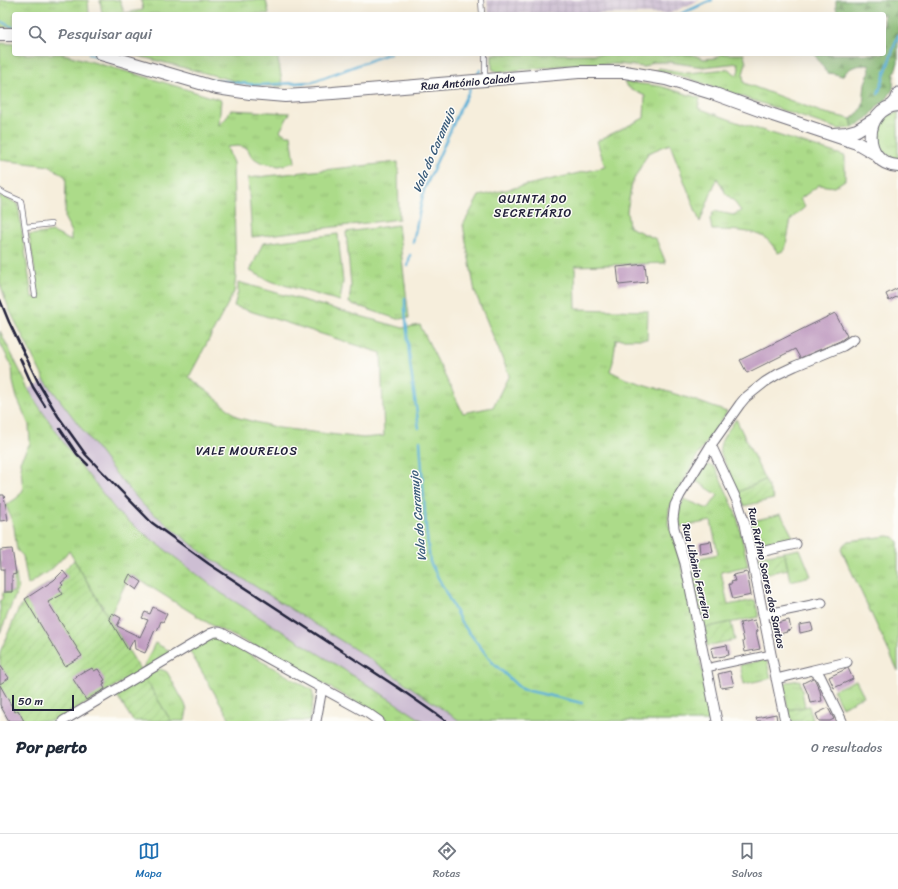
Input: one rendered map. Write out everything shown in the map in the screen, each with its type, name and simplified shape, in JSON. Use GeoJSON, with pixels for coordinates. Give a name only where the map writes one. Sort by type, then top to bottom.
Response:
{"type":"FeatureCollection","features":[{"type":"Feature","properties":{"kind":"street"},"geometry":{"type":"LineString","coordinates":[[0,34],[12,34]]}},
{"type":"Feature","properties":{"kind":"street","name":"Rua António Calado"},"geometry":{"type":"LineString","coordinates":[[108,56],[217,88],[236,92],[259,94],[296,95],[485,81],[579,72],[625,72],[666,79],[716,94],[857,143],[876,154],[884,162],[898,166]]}},
{"type":"Feature","properties":{"kind":"street"},"geometry":{"type":"LineString","coordinates":[[893,106],[898,92]]}},
{"type":"Feature","properties":{"kind":"street","name":"Rua António Calado"},"geometry":{"type":"LineString","coordinates":[[831,134],[846,133],[857,130],[875,119],[880,113],[893,106]]}},
{"type":"Feature","properties":{"kind":"street"},"geometry":{"type":"LineString","coordinates":[[875,119],[871,128],[870,139],[876,154]]}},
{"type":"Feature","properties":{"kind":"street","name":"Rua Libânio Ferreira"},"geometry":{"type":"LineString","coordinates":[[717,721],[685,563],[674,528],[674,512],[678,500],[711,445],[745,398],[764,382],[795,366],[843,346],[854,339]]}},
{"type":"Feature","properties":{"kind":"street","name":"Rua Rufino Soares dos Santos"},"geometry":{"type":"LineString","coordinates":[[711,445],[741,510],[745,524],[785,721]]}},
{"type":"Feature","properties":{"kind":"street"},"geometry":{"type":"LineString","coordinates":[[750,554],[796,544]]}},
{"type":"Feature","properties":{"kind":"street"},"geometry":{"type":"LineString","coordinates":[[763,615],[822,602]]}},
{"type":"Feature","properties":{"kind":"street"},"geometry":{"type":"LineString","coordinates":[[63,721],[213,632],[222,633],[369,714],[379,721]]}},
{"type":"Feature","properties":{"kind":"street"},"geometry":{"type":"LineString","coordinates":[[706,668],[771,654]]}},
{"type":"Feature","properties":{"kind":"street"},"geometry":{"type":"LineString","coordinates":[[776,679],[847,662]]}},
{"type":"Feature","properties":{"kind":"street"},"geometry":{"type":"LineString","coordinates":[[813,670],[820,676],[842,721]]}},
{"type":"Feature","properties":{"kind":"street"},"geometry":{"type":"LineString","coordinates":[[316,721],[322,688]]}},
{"type":"Feature","properties":{"kind":"lane"},"geometry":{"type":"LineString","coordinates":[[481,0],[482,12]]}},
{"type":"Feature","properties":{"kind":"lane"},"geometry":{"type":"LineString","coordinates":[[485,56],[485,81]]}},
{"type":"Feature","properties":{"kind":"lane"},"geometry":{"type":"LineString","coordinates":[[0,191],[21,201],[35,295]]}},
{"type":"Feature","properties":{"kind":"lane"},"geometry":{"type":"LineString","coordinates":[[25,227],[51,224]]}},
{"type":"Feature","properties":{"kind":"shaded area"},"geometry":{"type":"Polygon","coordinates":[[[487,0],[700,0],[673,12],[489,12],[487,0]]]}},
{"type":"Feature","properties":{"kind":"shaded area"},"geometry":{"type":"Polygon","coordinates":[[[44,379],[116,474],[144,506],[204,554],[367,657],[460,721],[423,721],[221,593],[119,514],[70,452],[34,399],[29,389],[39,384],[44,379]]]}},
{"type":"Feature","properties":{"kind":"green space"},"geometry":{"type":"Polygon","coordinates":[[[0,0],[88,0],[89,12],[12,12],[12,27],[0,28],[0,0]]]}},
{"type":"Feature","properties":{"kind":"green space"},"geometry":{"type":"Polygon","coordinates":[[[100,0],[120,0],[124,12],[102,12],[100,0]]]}},
{"type":"Feature","properties":{"kind":"green space"},"geometry":{"type":"Polygon","coordinates":[[[141,0],[266,0],[269,12],[130,12],[143,10],[141,0]]]}},
{"type":"Feature","properties":{"kind":"green space"},"geometry":{"type":"Polygon","coordinates":[[[836,0],[898,0],[898,62],[894,74],[893,89],[886,100],[879,105],[868,118],[853,128],[851,119],[860,111],[863,105],[865,83],[870,71],[869,65],[854,67],[842,76],[827,73],[815,56],[886,56],[886,12],[837,12],[836,0]]]}},
{"type":"Feature","properties":{"kind":"green space"},"geometry":{"type":"Polygon","coordinates":[[[0,43],[12,44],[12,56],[71,56],[221,100],[219,125],[226,119],[230,110],[290,113],[280,131],[286,135],[291,135],[295,162],[279,166],[262,163],[252,157],[247,148],[238,146],[227,147],[233,163],[236,276],[234,292],[189,377],[239,418],[279,428],[363,438],[384,436],[381,353],[234,306],[238,292],[238,282],[403,328],[420,325],[463,413],[493,407],[509,375],[475,292],[463,225],[479,196],[605,167],[597,141],[644,118],[645,96],[629,88],[624,82],[660,86],[700,98],[698,108],[745,125],[845,156],[845,180],[834,187],[819,185],[800,199],[805,207],[791,219],[785,250],[778,253],[763,236],[742,231],[712,230],[710,219],[714,211],[733,215],[741,211],[733,200],[726,194],[717,178],[700,222],[670,144],[648,153],[632,183],[627,211],[629,227],[656,239],[666,263],[575,266],[576,309],[648,311],[647,339],[616,339],[613,362],[610,371],[626,379],[727,412],[697,456],[669,509],[668,524],[677,544],[692,613],[711,721],[460,721],[367,657],[204,554],[144,506],[116,474],[44,379],[9,309],[0,284],[0,195],[18,204],[32,297],[39,297],[29,235],[53,232],[71,241],[71,230],[65,219],[66,177],[50,166],[0,160],[0,43]]]}},
{"type":"Feature","properties":{"kind":"green space"},"geometry":{"type":"Polygon","coordinates":[[[139,56],[277,56],[283,86],[255,86],[139,56]]]}},
{"type":"Feature","properties":{"kind":"green space"},"geometry":{"type":"Polygon","coordinates":[[[492,56],[696,56],[704,59],[716,58],[719,56],[744,56],[746,63],[743,74],[744,83],[821,112],[851,119],[853,128],[839,129],[678,75],[655,71],[659,68],[688,73],[728,69],[737,75],[739,69],[738,63],[703,67],[670,62],[653,62],[644,67],[619,64],[580,64],[498,72],[492,69],[492,56]]]}},
{"type":"Feature","properties":{"kind":"green space"},"geometry":{"type":"Polygon","coordinates":[[[898,112],[898,159],[889,156],[883,151],[879,144],[878,136],[879,128],[883,121],[889,115],[898,112]]]}},
{"type":"Feature","properties":{"kind":"green space"},"geometry":{"type":"Polygon","coordinates":[[[398,162],[399,219],[252,237],[248,178],[398,162]]]}},
{"type":"Feature","properties":{"kind":"green space"},"geometry":{"type":"Polygon","coordinates":[[[398,225],[409,318],[397,319],[349,303],[351,285],[346,232],[398,225]]]}},
{"type":"Feature","properties":{"kind":"green space"},"geometry":{"type":"Polygon","coordinates":[[[338,234],[343,282],[340,301],[270,281],[250,271],[263,243],[338,234]]]}},
{"type":"Feature","properties":{"kind":"green space"},"geometry":{"type":"Polygon","coordinates":[[[0,331],[34,399],[70,452],[119,514],[221,593],[423,721],[389,721],[285,662],[273,658],[254,645],[213,626],[130,574],[109,618],[69,551],[53,568],[28,585],[23,556],[17,550],[14,527],[6,505],[17,498],[23,490],[20,461],[30,443],[29,425],[17,398],[13,382],[12,366],[0,343],[0,331]]]}},
{"type":"Feature","properties":{"kind":"green space"},"geometry":{"type":"Polygon","coordinates":[[[736,419],[765,480],[738,492],[720,452],[721,443],[736,419]]]}},
{"type":"Feature","properties":{"kind":"green space"},"geometry":{"type":"Polygon","coordinates":[[[708,465],[713,466],[716,469],[737,516],[748,566],[721,572],[728,605],[755,600],[759,617],[704,628],[690,560],[718,554],[711,521],[679,527],[679,519],[680,509],[684,499],[708,509],[718,495],[696,481],[703,468],[708,465]]]}},
{"type":"Feature","properties":{"kind":"green space"},"geometry":{"type":"Polygon","coordinates":[[[765,480],[774,499],[744,506],[738,492],[765,480]]]}},
{"type":"Feature","properties":{"kind":"green space"},"geometry":{"type":"Polygon","coordinates":[[[781,514],[794,539],[760,546],[755,545],[749,522],[781,514]]]}},
{"type":"Feature","properties":{"kind":"green space"},"geometry":{"type":"Polygon","coordinates":[[[888,536],[894,537],[898,542],[898,671],[842,551],[844,545],[849,541],[888,536]]]}},
{"type":"Feature","properties":{"kind":"green space"},"geometry":{"type":"Polygon","coordinates":[[[800,549],[811,576],[790,581],[784,552],[800,549]]]}},
{"type":"Feature","properties":{"kind":"green space"},"geometry":{"type":"Polygon","coordinates":[[[784,552],[788,569],[760,575],[757,562],[758,558],[784,552]]]}},
{"type":"Feature","properties":{"kind":"green space"},"geometry":{"type":"Polygon","coordinates":[[[74,560],[141,671],[56,721],[9,721],[0,705],[0,652],[18,610],[26,598],[54,580],[74,560]]]}},
{"type":"Feature","properties":{"kind":"green space"},"geometry":{"type":"Polygon","coordinates":[[[16,574],[18,589],[0,633],[0,601],[4,592],[14,592],[14,575],[16,574]]]}},
{"type":"Feature","properties":{"kind":"green space"},"geometry":{"type":"Polygon","coordinates":[[[731,622],[735,640],[707,646],[704,628],[731,622]]]}},
{"type":"Feature","properties":{"kind":"green space"},"geometry":{"type":"Polygon","coordinates":[[[216,635],[312,690],[313,701],[309,721],[231,721],[189,650],[216,635]]]}},
{"type":"Feature","properties":{"kind":"green space"},"geometry":{"type":"Polygon","coordinates":[[[155,643],[170,651],[170,654],[142,670],[155,643]]]}},
{"type":"Feature","properties":{"kind":"green space"},"geometry":{"type":"Polygon","coordinates":[[[763,660],[767,662],[771,678],[744,684],[740,665],[763,660]]]}},
{"type":"Feature","properties":{"kind":"green space"},"geometry":{"type":"Polygon","coordinates":[[[159,669],[167,672],[185,704],[187,710],[185,721],[171,721],[144,677],[159,669]]]}},
{"type":"Feature","properties":{"kind":"green space"},"geometry":{"type":"Polygon","coordinates":[[[144,677],[171,721],[133,721],[116,694],[144,677]]]}},
{"type":"Feature","properties":{"kind":"green space"},"geometry":{"type":"Polygon","coordinates":[[[800,680],[805,707],[788,710],[784,685],[787,682],[800,680]]]}},
{"type":"Feature","properties":{"kind":"green space"},"geometry":{"type":"Polygon","coordinates":[[[856,680],[864,696],[842,707],[833,690],[856,680]]]}},
{"type":"Feature","properties":{"kind":"green space"},"geometry":{"type":"Polygon","coordinates":[[[809,706],[813,721],[791,721],[788,710],[809,706]]]}},
{"type":"Feature","properties":{"kind":"building"},"geometry":{"type":"Polygon","coordinates":[[[645,264],[647,282],[619,285],[617,267],[645,264]]]}},
{"type":"Feature","properties":{"kind":"building"},"geometry":{"type":"Polygon","coordinates":[[[898,288],[898,296],[889,301],[886,294],[898,288]]]}},
{"type":"Feature","properties":{"kind":"building"},"geometry":{"type":"Polygon","coordinates":[[[835,313],[847,336],[840,341],[800,358],[795,349],[747,373],[740,360],[835,313]]]}},
{"type":"Feature","properties":{"kind":"building"},"geometry":{"type":"Polygon","coordinates":[[[0,495],[4,495],[8,520],[0,521],[0,495]]]}},
{"type":"Feature","properties":{"kind":"building"},"geometry":{"type":"Polygon","coordinates":[[[711,541],[713,552],[700,554],[699,543],[711,541]]]}},
{"type":"Feature","properties":{"kind":"building"},"geometry":{"type":"Polygon","coordinates":[[[12,549],[16,574],[12,575],[12,592],[4,592],[4,569],[1,569],[0,550],[12,549]]]}},
{"type":"Feature","properties":{"kind":"building"},"geometry":{"type":"Polygon","coordinates":[[[63,571],[68,577],[61,583],[63,585],[59,588],[63,594],[48,602],[82,656],[65,666],[25,599],[54,580],[63,571]]]}},
{"type":"Feature","properties":{"kind":"building"},"geometry":{"type":"Polygon","coordinates":[[[747,572],[751,595],[733,599],[729,584],[732,584],[731,582],[735,581],[733,575],[747,572]]]}},
{"type":"Feature","properties":{"kind":"building"},"geometry":{"type":"Polygon","coordinates":[[[130,574],[142,582],[137,590],[126,582],[130,574]]]}},
{"type":"Feature","properties":{"kind":"building"},"geometry":{"type":"Polygon","coordinates":[[[153,607],[167,614],[163,622],[161,621],[157,631],[155,630],[145,653],[135,649],[134,639],[128,650],[109,618],[112,613],[121,618],[117,626],[140,637],[148,620],[142,618],[145,612],[150,614],[153,607]]]}},
{"type":"Feature","properties":{"kind":"building"},"geometry":{"type":"Polygon","coordinates":[[[755,620],[760,649],[745,652],[740,623],[755,620]]]}},
{"type":"Feature","properties":{"kind":"building"},"geometry":{"type":"Polygon","coordinates":[[[789,620],[791,630],[775,635],[772,624],[789,620]]]}},
{"type":"Feature","properties":{"kind":"building"},"geometry":{"type":"Polygon","coordinates":[[[811,623],[813,630],[800,633],[799,625],[811,623]]]}},
{"type":"Feature","properties":{"kind":"building"},"geometry":{"type":"Polygon","coordinates":[[[727,645],[729,655],[713,658],[711,648],[727,645]]]}},
{"type":"Feature","properties":{"kind":"building"},"geometry":{"type":"Polygon","coordinates":[[[0,665],[9,678],[0,684],[0,665]]]}},
{"type":"Feature","properties":{"kind":"building"},"geometry":{"type":"Polygon","coordinates":[[[92,668],[94,671],[98,669],[105,680],[103,681],[105,684],[103,685],[105,689],[86,700],[73,679],[84,671],[85,672],[92,668]]]}},
{"type":"Feature","properties":{"kind":"building"},"geometry":{"type":"Polygon","coordinates":[[[848,668],[853,679],[834,688],[829,677],[848,668]]]}},
{"type":"Feature","properties":{"kind":"building"},"geometry":{"type":"Polygon","coordinates":[[[730,671],[734,686],[721,688],[718,674],[730,671]]]}},
{"type":"Feature","properties":{"kind":"building"},"geometry":{"type":"Polygon","coordinates":[[[813,678],[820,691],[822,701],[810,703],[803,683],[813,678]]]}},
{"type":"Feature","properties":{"kind":"building"},"geometry":{"type":"Polygon","coordinates":[[[0,685],[15,712],[18,710],[24,721],[9,721],[0,705],[0,685]]]}},
{"type":"Feature","properties":{"kind":"building"},"geometry":{"type":"Polygon","coordinates":[[[828,708],[834,719],[830,721],[819,721],[816,714],[828,708]]]}},
{"type":"Feature","properties":{"kind":"building"},"geometry":{"type":"Polygon","coordinates":[[[776,714],[777,721],[757,721],[756,718],[776,714]]]}},
{"type":"Feature","properties":{"kind":"waterway","name":"Vala do Caramujo"},"geometry":{"type":"LineString","coordinates":[[685,12],[712,0]]}},
{"type":"Feature","properties":{"kind":"waterway","name":"Vala do Caramujo"},"geometry":{"type":"LineString","coordinates":[[0,21],[12,27]]}},
{"type":"Feature","properties":{"kind":"waterway","name":"Vala do Caramujo"},"geometry":{"type":"LineString","coordinates":[[878,94],[898,35]]}},
{"type":"Feature","properties":{"kind":"waterway","name":"Vala do Caramujo"},"geometry":{"type":"LineString","coordinates":[[210,80],[259,85],[312,82],[382,56]]}},
{"type":"Feature","properties":{"kind":"waterway","name":"Vala do Caramujo"},"geometry":{"type":"LineString","coordinates":[[478,74],[480,70]]}},
{"type":"Feature","properties":{"kind":"waterway","name":"Vala do Caramujo"},"geometry":{"type":"LineString","coordinates":[[413,242],[424,190],[470,89]]}},
{"type":"Feature","properties":{"kind":"waterway","name":"Vala do Caramujo"},"geometry":{"type":"LineString","coordinates":[[408,266],[410,255]]}},
{"type":"Feature","properties":{"kind":"waterway","name":"Vala do Caramujo"},"geometry":{"type":"LineString","coordinates":[[405,298],[410,364],[419,428]]}},
{"type":"Feature","properties":{"kind":"waterway","name":"Vala do Caramujo"},"geometry":{"type":"LineString","coordinates":[[420,441],[430,562],[461,622],[492,662],[521,689],[582,703]]}},
{"type":"Feature","properties":{"kind":"railway"},"geometry":{"type":"LineString","coordinates":[[0,300],[39,384],[58,416],[86,455],[151,522],[209,564],[400,689],[446,721]]}},
{"type":"Feature","properties":{"kind":"railway"},"geometry":{"type":"LineString","coordinates":[[20,358],[33,387],[45,406]]}},
{"type":"Feature","properties":{"kind":"railway"},"geometry":{"type":"LineString","coordinates":[[60,429],[77,454],[88,465]]}},
{"type":"Feature","properties":{"kind":"district","name":"QUINTA DO SECRETÁRIO"},"geometry":{"type":"Point","coordinates":[533,206]}},
{"type":"Feature","properties":{"kind":"district","name":"VALE MOURELOS"},"geometry":{"type":"Point","coordinates":[247,451]}}]}
